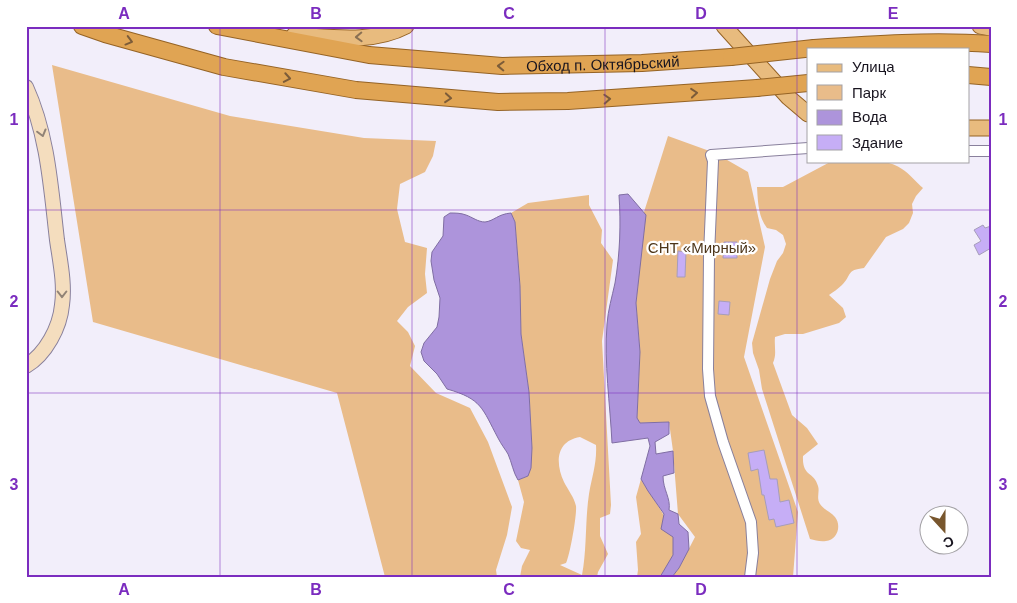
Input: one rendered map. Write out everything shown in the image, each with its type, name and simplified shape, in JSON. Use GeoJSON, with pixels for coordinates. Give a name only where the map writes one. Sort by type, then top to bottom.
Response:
{"type":"FeatureCollection","features":[{"type":"Feature","properties":{"kind":"highway"},"geometry":{"type":"LineString","coordinates":[[82,26],[224,67],[356,90],[498,102],[568,102],[807,83]]}},
{"type":"Feature","properties":{"kind":"highway","name":"Обход п. Октябрьский"},"geometry":{"type":"LineString","coordinates":[[217,26],[369,55],[502,66],[642,63],[731,57],[807,49]]}},
{"type":"Feature","properties":{"kind":"highway","name":"Обход п. Октябрьский"},"geometry":{"type":"LineString","coordinates":[[814,48],[940,41],[991,44]]}},
{"type":"Feature","properties":{"kind":"highway"},"geometry":{"type":"LineString","coordinates":[[970,75],[991,76]]}},
{"type":"Feature","properties":{"kind":"main road"},"geometry":{"type":"LineString","coordinates":[[242,32],[344,38],[373,37],[406,26]]}},
{"type":"Feature","properties":{"kind":"main road"},"geometry":{"type":"LineString","coordinates":[[724,26],[788,98],[807,113]]}},
{"type":"Feature","properties":{"kind":"main road"},"geometry":{"type":"LineString","coordinates":[[737,26],[795,90],[807,99]]}},
{"type":"Feature","properties":{"kind":"main road"},"geometry":{"type":"LineString","coordinates":[[980,26],[991,28]]}},
{"type":"Feature","properties":{"kind":"main road"},"geometry":{"type":"LineString","coordinates":[[26,87],[34,105],[47,158],[62,281],[62,305],[56,328],[46,347],[26,366]]}},
{"type":"Feature","properties":{"kind":"main road"},"geometry":{"type":"LineString","coordinates":[[970,128],[991,128]]}},
{"type":"Feature","properties":{"kind":"main road"},"geometry":{"type":"LineString","coordinates":[[970,138],[991,137]]}},
{"type":"Feature","properties":{"kind":"street"},"geometry":{"type":"LineString","coordinates":[[750,577],[753,553],[752,522],[723,442],[710,396],[709,255],[713,161],[711,155],[807,148]]}},
{"type":"Feature","properties":{"kind":"street"},"geometry":{"type":"LineString","coordinates":[[970,150],[991,151]]}},
{"type":"Feature","properties":{"kind":"green space"},"geometry":{"type":"Polygon","coordinates":[[[52,65],[230,116],[364,138],[436,141],[433,156],[425,172],[400,184],[397,209],[405,242],[427,248],[425,274],[427,293],[408,307],[397,321],[408,332],[415,346],[410,366],[436,393],[470,408],[488,442],[512,507],[507,535],[496,570],[497,577],[385,577],[337,393],[93,322],[52,65]]]}},
{"type":"Feature","properties":{"kind":"green space","name":"СНТ «Мирный»"},"geometry":{"type":"Polygon","coordinates":[[[668,136],[715,153],[748,172],[765,247],[744,357],[798,512],[793,577],[672,577],[679,568],[695,537],[678,514],[669,422],[640,423],[637,418],[640,352],[636,303],[644,212],[668,136]]]}},
{"type":"Feature","properties":{"kind":"green space"},"geometry":{"type":"Polygon","coordinates":[[[830,162],[886,162],[905,171],[923,188],[912,204],[913,213],[909,223],[903,229],[886,237],[864,268],[854,270],[842,285],[829,295],[843,308],[846,317],[839,323],[803,334],[785,334],[775,337],[773,363],[792,415],[807,428],[818,444],[803,456],[804,467],[816,481],[820,504],[835,517],[838,524],[836,535],[826,541],[810,539],[762,389],[759,370],[753,353],[752,343],[770,279],[786,244],[783,235],[776,230],[767,228],[764,223],[759,209],[757,187],[783,187],[830,162]]]}},
{"type":"Feature","properties":{"kind":"green space"},"geometry":{"type":"Polygon","coordinates":[[[589,195],[589,205],[602,230],[601,243],[613,260],[602,341],[611,505],[610,514],[600,518],[600,536],[608,554],[597,577],[520,577],[522,566],[530,550],[521,548],[516,541],[524,502],[518,480],[528,476],[532,448],[529,392],[521,334],[520,286],[515,222],[511,213],[528,203],[589,195]],[[580,437],[572,439],[562,448],[559,460],[561,475],[576,506],[568,559],[566,563],[560,565],[582,575],[589,494],[595,464],[596,445],[580,437]]]}},
{"type":"Feature","properties":{"kind":"green space"},"geometry":{"type":"Polygon","coordinates":[[[641,479],[670,527],[673,538],[674,548],[672,557],[660,577],[637,577],[636,542],[641,534],[636,497],[641,479]]]}},
{"type":"Feature","properties":{"kind":"water"},"geometry":{"type":"Polygon","coordinates":[[[628,194],[646,215],[636,303],[640,352],[637,418],[640,423],[669,422],[669,434],[655,442],[656,454],[673,451],[674,473],[663,476],[663,481],[669,502],[669,510],[678,514],[679,524],[688,532],[689,549],[672,577],[660,577],[673,555],[673,537],[661,529],[664,514],[641,479],[650,446],[648,438],[612,443],[606,339],[609,309],[618,261],[619,195],[628,194]]]}},
{"type":"Feature","properties":{"kind":"water"},"geometry":{"type":"Polygon","coordinates":[[[450,213],[464,214],[485,222],[511,213],[515,222],[520,286],[521,334],[529,392],[532,448],[531,468],[528,476],[518,480],[508,454],[480,406],[467,397],[447,389],[437,374],[424,361],[421,352],[424,343],[437,327],[440,298],[434,280],[431,261],[432,252],[443,236],[444,217],[450,213]]]}},
{"type":"Feature","properties":{"kind":"building"},"geometry":{"type":"Polygon","coordinates":[[[983,225],[985,228],[991,226],[991,248],[979,255],[974,245],[981,241],[974,230],[983,225]]]}},
{"type":"Feature","properties":{"kind":"building"},"geometry":{"type":"Polygon","coordinates":[[[724,242],[737,242],[737,258],[723,258],[724,242]]]}},
{"type":"Feature","properties":{"kind":"building"},"geometry":{"type":"Polygon","coordinates":[[[678,251],[686,252],[685,277],[677,277],[678,251]]]}},
{"type":"Feature","properties":{"kind":"building"},"geometry":{"type":"Polygon","coordinates":[[[719,301],[730,302],[729,315],[718,314],[719,301]]]}},
{"type":"Feature","properties":{"kind":"building"},"geometry":{"type":"Polygon","coordinates":[[[764,450],[770,479],[777,479],[780,502],[789,500],[794,523],[776,527],[774,519],[769,520],[764,495],[762,495],[758,469],[751,471],[748,453],[764,450]]]}}]}
